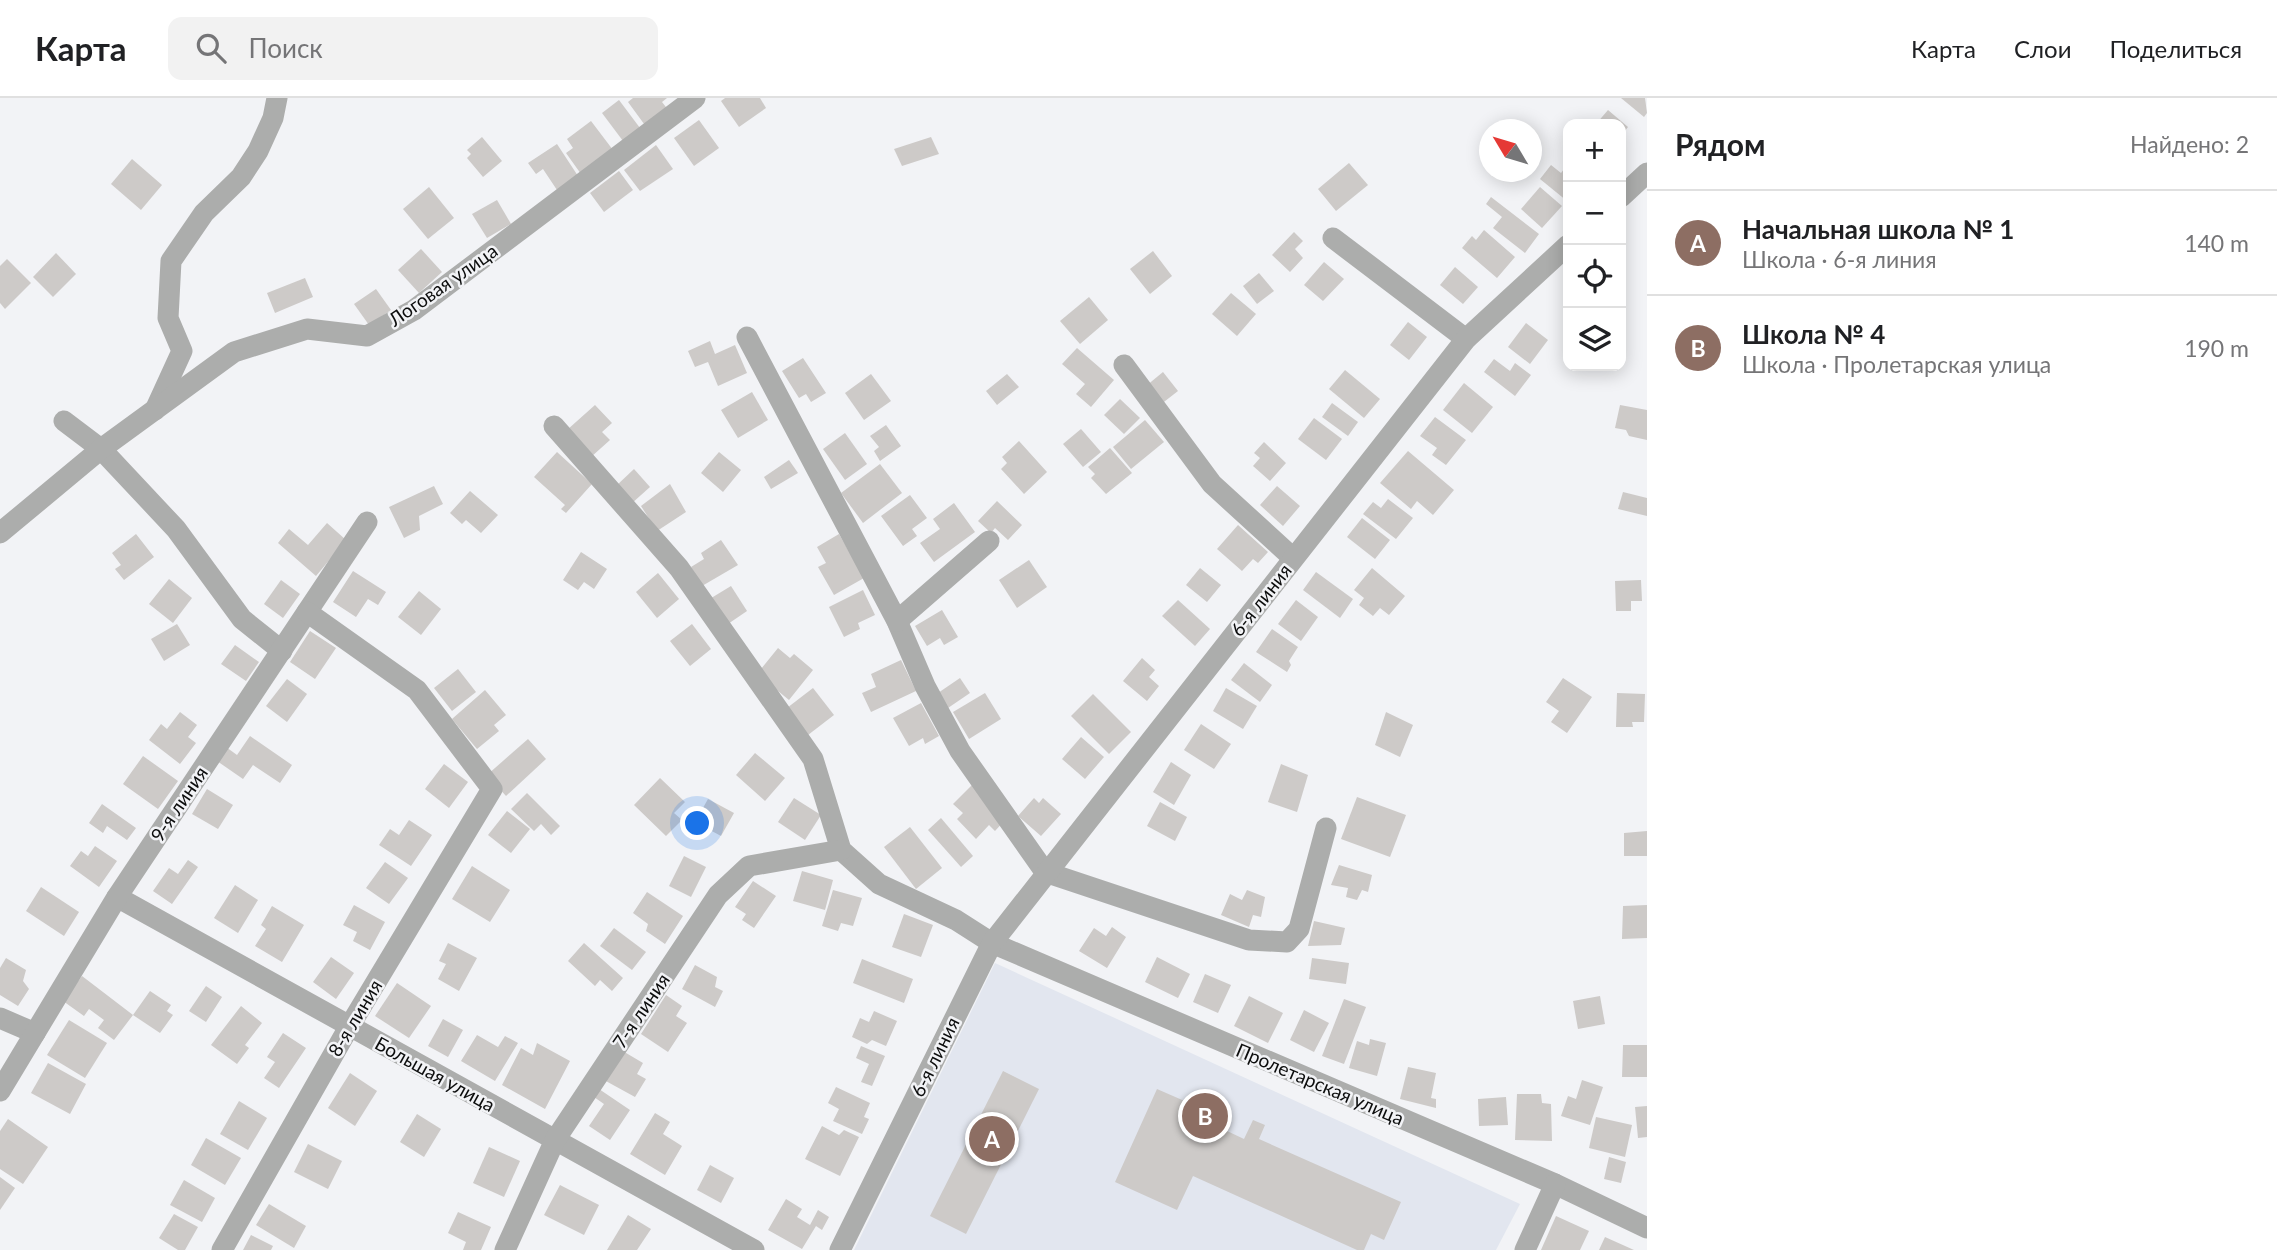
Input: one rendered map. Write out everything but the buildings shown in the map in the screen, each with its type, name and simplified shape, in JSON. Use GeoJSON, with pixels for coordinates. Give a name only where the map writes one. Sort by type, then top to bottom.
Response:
{"type":"FeatureCollection","features":[{"type":"Feature","properties":{"kind":"street"},"geometry":{"type":"LineString","coordinates":[[155,412],[182,351],[168,318],[171,261],[204,213],[241,177],[273,118],[277,98]]}},
{"type":"Feature","properties":{"kind":"street","name":"Логовая улица"},"geometry":{"type":"LineString","coordinates":[[0,533],[101,449],[155,412],[233,352],[307,329],[367,336],[414,310],[695,98]]}},
{"type":"Feature","properties":{"kind":"street"},"geometry":{"type":"LineString","coordinates":[[1626,192],[1647,173]]}},
{"type":"Feature","properties":{"kind":"street"},"geometry":{"type":"LineString","coordinates":[[1334,238],[1466,339]]}},
{"type":"Feature","properties":{"kind":"street","name":"6-я линия"},"geometry":{"type":"LineString","coordinates":[[840,1250],[992,943],[1045,872],[1466,339],[1563,250]]}},
{"type":"Feature","properties":{"kind":"street"},"geometry":{"type":"LineString","coordinates":[[747,337],[897,621],[925,686],[960,751],[1045,872],[1249,940],[1287,942],[1299,929],[1325,828]]}},
{"type":"Feature","properties":{"kind":"street","name":"6-я линия"},"geometry":{"type":"LineString","coordinates":[[1124,365],[1212,484],[1293,558]]}},
{"type":"Feature","properties":{"kind":"street"},"geometry":{"type":"LineString","coordinates":[[64,421],[101,449],[176,529],[242,619],[282,651]]}},
{"type":"Feature","properties":{"kind":"street"},"geometry":{"type":"LineString","coordinates":[[554,426],[679,568],[813,759],[841,849],[879,884],[956,920],[992,943]]}},
{"type":"Feature","properties":{"kind":"street","name":"9-я линия"},"geometry":{"type":"LineString","coordinates":[[0,1091],[117,897],[368,522]]}},
{"type":"Feature","properties":{"kind":"street"},"geometry":{"type":"LineString","coordinates":[[897,621],[989,541]]}},
{"type":"Feature","properties":{"kind":"street","name":"8-я линия"},"geometry":{"type":"LineString","coordinates":[[222,1250],[349,1027],[492,789],[417,690],[307,612]]}},
{"type":"Feature","properties":{"kind":"street","name":"7-я линия"},"geometry":{"type":"LineString","coordinates":[[505,1250],[555,1140],[718,895],[749,866],[841,849]]}},
{"type":"Feature","properties":{"kind":"street","name":"Большая улица"},"geometry":{"type":"LineString","coordinates":[[117,897],[754,1250]]}},
{"type":"Feature","properties":{"kind":"street","name":"Пролетарская улица"},"geometry":{"type":"LineString","coordinates":[[992,943],[1555,1184],[1647,1228]]}},
{"type":"Feature","properties":{"kind":"street"},"geometry":{"type":"LineString","coordinates":[[0,1018],[35,1033]]}},
{"type":"Feature","properties":{"kind":"street"},"geometry":{"type":"LineString","coordinates":[[1525,1250],[1555,1184]]}},
{"type":"Feature","properties":{"kind":"shaded area"},"geometry":{"type":"Polygon","coordinates":[[[995,963],[1520,1204],[1496,1250],[854,1250],[995,963]]]}},
{"type":"Feature","properties":{"kind":"place","name":"Школа № 4"},"geometry":{"type":"Point","coordinates":[1205,1116]}},
{"type":"Feature","properties":{"kind":"place","name":"Начальная школа № 1"},"geometry":{"type":"Point","coordinates":[992,1139]}}]}
